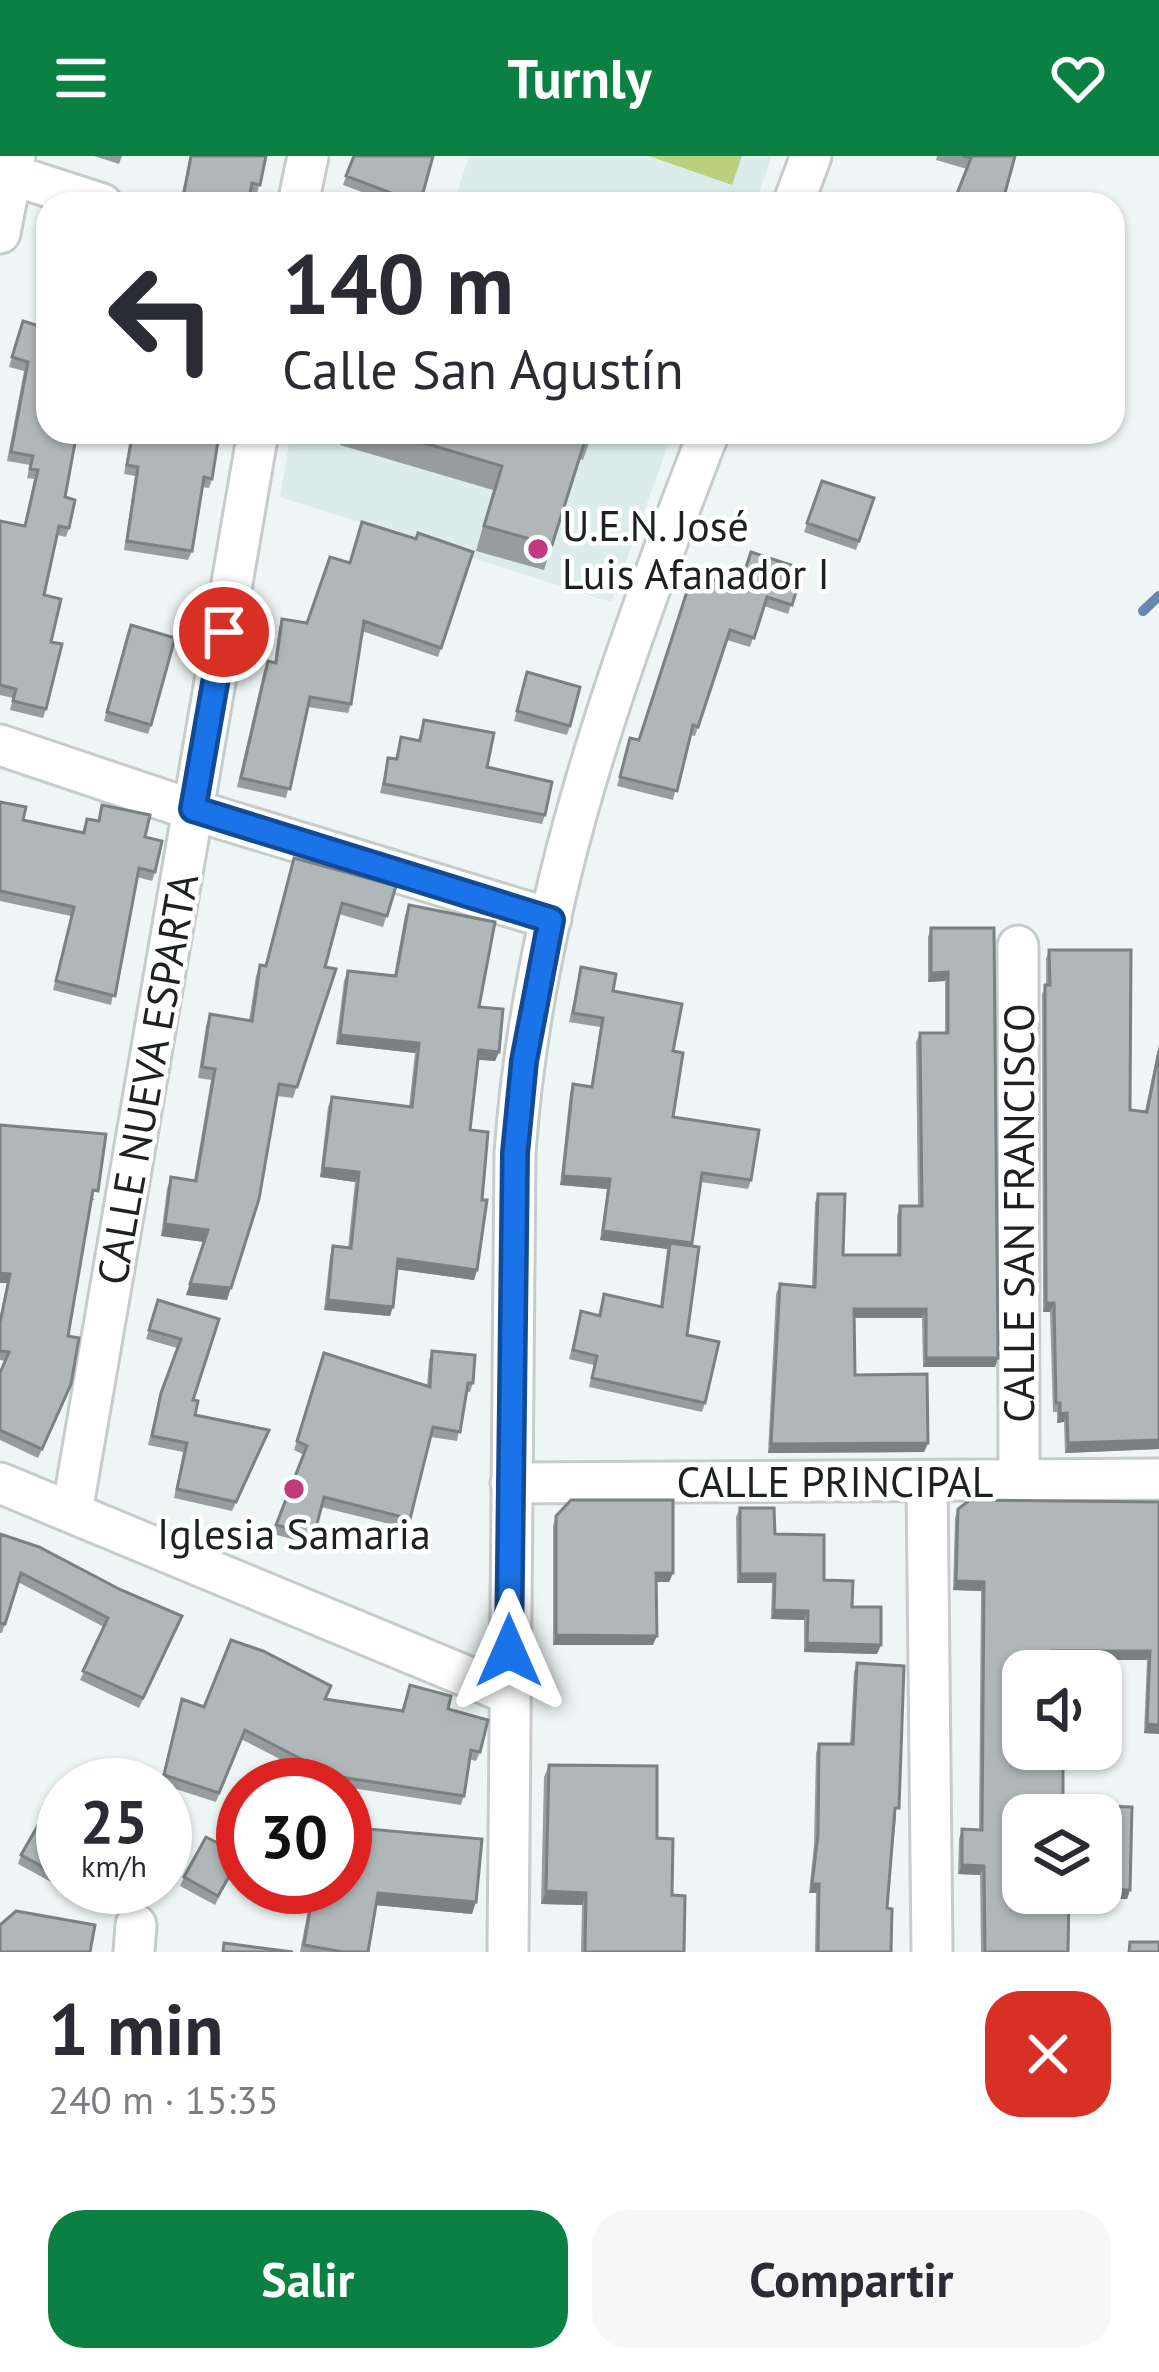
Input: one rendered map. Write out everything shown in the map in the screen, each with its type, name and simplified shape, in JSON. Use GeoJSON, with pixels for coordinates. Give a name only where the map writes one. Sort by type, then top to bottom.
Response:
{"type":"FeatureCollection","features":[{"type":"Feature","properties":{"kind":"street"},"geometry":{"type":"LineString","coordinates":[[300,192],[308,156]]}},
{"type":"Feature","properties":{"kind":"street"},"geometry":{"type":"LineString","coordinates":[[798,192],[811,156]]}},
{"type":"Feature","properties":{"kind":"street"},"geometry":{"type":"LineString","coordinates":[[0,233],[9,167],[72,192]]}},
{"type":"Feature","properties":{"kind":"street","name":"CALLE NUEVA ESPARTA"},"geometry":{"type":"LineString","coordinates":[[72,1512],[256,444]]}},
{"type":"Feature","properties":{"kind":"street"},"geometry":{"type":"LineString","coordinates":[[508,1952],[518,1108],[538,974],[585,777],[608,698],[704,444]]}},
{"type":"Feature","properties":{"kind":"street"},"geometry":{"type":"LineString","coordinates":[[0,745],[551,920]]}},
{"type":"Feature","properties":{"kind":"street","name":"CALLE SAN FRANCISCO"},"geometry":{"type":"LineString","coordinates":[[1018,946],[1018,1480]]}},
{"type":"Feature","properties":{"kind":"street","name":"CALLE PRINCIPAL"},"geometry":{"type":"LineString","coordinates":[[511,1483],[1159,1479]]}},
{"type":"Feature","properties":{"kind":"street"},"geometry":{"type":"LineString","coordinates":[[927,1481],[932,1952]]}},
{"type":"Feature","properties":{"kind":"street"},"geometry":{"type":"LineString","coordinates":[[0,1483],[509,1694]]}},
{"type":"Feature","properties":{"kind":"shaded area"},"geometry":{"type":"Polygon","coordinates":[[[469,156],[772,156],[759,192],[457,192],[469,156]]]}},
{"type":"Feature","properties":{"kind":"shaded area","name":"U.E.N. José Luis Afanador I"},"geometry":{"type":"Polygon","coordinates":[[[289,444],[669,444],[611,602],[280,497],[289,444]]]}},
{"type":"Feature","properties":{"kind":"green space"},"geometry":{"type":"Polygon","coordinates":[[[649,156],[742,156],[732,185],[649,156]]]}},
{"type":"Feature","properties":{"kind":"building"},"geometry":{"type":"Polygon","coordinates":[[[191,156],[266,156],[260,185],[252,183],[250,192],[184,192],[191,156]]]}},
{"type":"Feature","properties":{"kind":"building"},"geometry":{"type":"Polygon","coordinates":[[[354,156],[433,156],[423,192],[388,192],[346,176],[354,156]]]}},
{"type":"Feature","properties":{"kind":"building"},"geometry":{"type":"Polygon","coordinates":[[[963,156],[1015,156],[1005,192],[958,192],[971,158],[963,156]]]}},
{"type":"Feature","properties":{"kind":"building"},"geometry":{"type":"Polygon","coordinates":[[[23,321],[36,325],[36,444],[75,444],[65,497],[75,500],[69,528],[59,526],[44,595],[61,599],[51,642],[62,644],[46,709],[13,701],[16,689],[0,685],[0,521],[25,526],[38,470],[30,469],[33,456],[11,452],[28,362],[12,357],[23,321]]]}},
{"type":"Feature","properties":{"kind":"building"},"geometry":{"type":"Polygon","coordinates":[[[131,444],[218,444],[212,479],[204,477],[192,551],[127,541],[138,467],[127,465],[131,444]]]}},
{"type":"Feature","properties":{"kind":"building"},"geometry":{"type":"Polygon","coordinates":[[[428,444],[584,444],[552,545],[484,526],[502,466],[428,444]]]}},
{"type":"Feature","properties":{"kind":"building"},"geometry":{"type":"Polygon","coordinates":[[[822,481],[874,498],[859,541],[807,523],[822,481]]]}},
{"type":"Feature","properties":{"kind":"building"},"geometry":{"type":"Polygon","coordinates":[[[362,522],[416,539],[418,533],[473,552],[441,648],[364,621],[351,704],[310,697],[290,789],[241,778],[268,661],[276,663],[282,619],[307,623],[330,557],[350,563],[362,522]]]}},
{"type":"Feature","properties":{"kind":"building"},"geometry":{"type":"Polygon","coordinates":[[[751,552],[803,569],[792,605],[767,597],[754,638],[730,630],[698,727],[693,725],[677,791],[620,777],[630,738],[639,740],[693,573],[739,588],[751,552]]]}},
{"type":"Feature","properties":{"kind":"building"},"geometry":{"type":"Polygon","coordinates":[[[131,625],[175,638],[151,725],[107,712],[131,625]]]}},
{"type":"Feature","properties":{"kind":"building"},"geometry":{"type":"Polygon","coordinates":[[[527,672],[580,687],[570,726],[517,711],[527,672]]]}},
{"type":"Feature","properties":{"kind":"building"},"geometry":{"type":"Polygon","coordinates":[[[424,720],[494,733],[487,767],[552,782],[545,815],[384,784],[388,758],[397,759],[401,737],[420,741],[424,720]]]}},
{"type":"Feature","properties":{"kind":"building"},"geometry":{"type":"Polygon","coordinates":[[[0,802],[26,807],[23,820],[84,833],[87,819],[99,821],[102,805],[150,815],[145,837],[162,841],[155,872],[139,868],[115,996],[56,981],[74,907],[0,891],[0,802]]]}},
{"type":"Feature","properties":{"kind":"building"},"geometry":{"type":"Polygon","coordinates":[[[294,858],[396,886],[387,916],[342,903],[325,967],[336,969],[297,1087],[279,1084],[259,1199],[231,1288],[190,1284],[208,1230],[165,1224],[171,1177],[196,1181],[215,1069],[202,1067],[210,1014],[252,1021],[260,965],[266,966],[294,858]]]}},
{"type":"Feature","properties":{"kind":"building"},"geometry":{"type":"Polygon","coordinates":[[[409,905],[495,922],[479,1007],[503,1009],[499,1052],[479,1050],[470,1130],[488,1132],[482,1200],[487,1200],[477,1270],[398,1259],[393,1307],[328,1300],[333,1246],[351,1248],[359,1172],[323,1168],[332,1097],[412,1107],[419,1043],[340,1035],[348,971],[396,976],[409,905]]]}},
{"type":"Feature","properties":{"kind":"building"},"geometry":{"type":"Polygon","coordinates":[[[931,928],[994,928],[998,1358],[926,1358],[926,1309],[854,1309],[855,1375],[927,1374],[928,1443],[771,1444],[780,1284],[815,1287],[818,1194],[845,1194],[843,1255],[900,1255],[900,1206],[922,1206],[920,1033],[948,1033],[948,972],[931,973],[931,928]]]}},
{"type":"Feature","properties":{"kind":"building"},"geometry":{"type":"Polygon","coordinates":[[[1049,950],[1131,950],[1130,1110],[1147,1112],[1159,1051],[1159,1440],[1068,1443],[1067,1413],[1060,1414],[1060,1403],[1056,1403],[1054,1303],[1046,1303],[1045,985],[1050,985],[1049,950]]]}},
{"type":"Feature","properties":{"kind":"building"},"geometry":{"type":"Polygon","coordinates":[[[581,967],[616,974],[613,991],[682,1004],[673,1051],[683,1053],[673,1117],[759,1130],[751,1180],[702,1173],[692,1243],[603,1231],[610,1179],[563,1176],[573,1084],[592,1087],[603,1018],[573,1013],[581,967]]]}},
{"type":"Feature","properties":{"kind":"building"},"geometry":{"type":"Polygon","coordinates":[[[0,1125],[106,1134],[68,1336],[79,1338],[71,1384],[42,1449],[0,1430],[0,1373],[9,1352],[0,1351],[0,1323],[10,1274],[0,1273],[0,1125]]]}},
{"type":"Feature","properties":{"kind":"building"},"geometry":{"type":"Polygon","coordinates":[[[670,1243],[699,1247],[687,1335],[719,1342],[705,1403],[592,1378],[597,1356],[573,1350],[581,1311],[600,1316],[604,1294],[662,1307],[670,1243]]]}},
{"type":"Feature","properties":{"kind":"building"},"geometry":{"type":"Polygon","coordinates":[[[158,1300],[219,1319],[193,1400],[198,1401],[195,1415],[269,1430],[236,1502],[177,1489],[187,1443],[152,1436],[161,1393],[181,1339],[149,1330],[158,1300]]]}},
{"type":"Feature","properties":{"kind":"building"},"geometry":{"type":"Polygon","coordinates":[[[432,1351],[475,1355],[473,1383],[468,1383],[460,1432],[433,1427],[410,1519],[324,1497],[314,1535],[276,1525],[307,1446],[297,1441],[324,1353],[430,1387],[432,1351]]]}},
{"type":"Feature","properties":{"kind":"building"},"geometry":{"type":"Polygon","coordinates":[[[571,1500],[673,1500],[673,1573],[656,1573],[657,1636],[556,1635],[556,1516],[571,1500]]]}},
{"type":"Feature","properties":{"kind":"building"},"geometry":{"type":"Polygon","coordinates":[[[970,1500],[1159,1502],[1159,1725],[1147,1724],[1150,1651],[1002,1650],[1002,1770],[1063,1770],[1063,1794],[1002,1794],[1002,1914],[1069,1914],[1068,1952],[985,1952],[984,1866],[962,1865],[962,1829],[982,1830],[984,1582],[956,1581],[958,1509],[970,1500]]]}},
{"type":"Feature","properties":{"kind":"building"},"geometry":{"type":"Polygon","coordinates":[[[740,1508],[774,1508],[775,1534],[824,1535],[824,1580],[853,1581],[852,1607],[881,1607],[881,1645],[807,1643],[808,1611],[774,1610],[775,1574],[740,1574],[740,1508]]]}},
{"type":"Feature","properties":{"kind":"building"},"geometry":{"type":"Polygon","coordinates":[[[0,1534],[39,1547],[182,1616],[143,1698],[83,1671],[108,1618],[21,1573],[5,1624],[0,1623],[0,1534]]]}},
{"type":"Feature","properties":{"kind":"building"},"geometry":{"type":"Polygon","coordinates":[[[231,1640],[331,1686],[325,1699],[403,1711],[410,1685],[451,1696],[448,1709],[488,1720],[480,1752],[471,1750],[464,1796],[372,1782],[372,1758],[299,1758],[245,1730],[233,1758],[216,1758],[216,1792],[192,1784],[192,1758],[168,1758],[182,1699],[204,1707],[231,1640]]]}},
{"type":"Feature","properties":{"kind":"building"},"geometry":{"type":"Polygon","coordinates":[[[857,1663],[904,1666],[899,1808],[895,1808],[887,1908],[892,1909],[891,1952],[818,1952],[819,1884],[812,1884],[819,1744],[853,1744],[857,1663]]]}},
{"type":"Feature","properties":{"kind":"building"},"geometry":{"type":"Polygon","coordinates":[[[549,1765],[657,1766],[657,1838],[673,1839],[672,1895],[685,1896],[684,1952],[585,1952],[586,1893],[546,1891],[549,1765]]]}},
{"type":"Feature","properties":{"kind":"building"},"geometry":{"type":"Polygon","coordinates":[[[1122,1807],[1132,1807],[1130,1890],[1122,1890],[1122,1807]]]}},
{"type":"Feature","properties":{"kind":"building"},"geometry":{"type":"Polygon","coordinates":[[[36,1829],[36,1863],[21,1855],[36,1829]]]}},
{"type":"Feature","properties":{"kind":"building"},"geometry":{"type":"Polygon","coordinates":[[[372,1829],[482,1839],[476,1902],[378,1893],[368,1952],[304,1945],[309,1914],[372,1914],[372,1829]]]}},
{"type":"Feature","properties":{"kind":"building"},"geometry":{"type":"Polygon","coordinates":[[[206,1837],[216,1842],[216,1895],[192,1881],[192,1862],[206,1837]]]}},
{"type":"Feature","properties":{"kind":"building"},"geometry":{"type":"Polygon","coordinates":[[[16,1911],[95,1925],[90,1952],[0,1952],[0,1925],[16,1911]]]}},
{"type":"Feature","properties":{"kind":"building"},"geometry":{"type":"Polygon","coordinates":[[[1130,1942],[1159,1942],[1159,1952],[1129,1952],[1130,1942]]]}},
{"type":"Feature","properties":{"kind":"building"},"geometry":{"type":"Polygon","coordinates":[[[224,1943],[293,1952],[223,1952],[224,1943]]]}},
{"type":"Feature","properties":{"kind":"waterway"},"geometry":{"type":"LineString","coordinates":[[1143,611],[1159,596]]}},
{"type":"Feature","properties":{"kind":"place","name":"U.E.N. José Luis Afanador I"},"geometry":{"type":"Point","coordinates":[538,549]}},
{"type":"Feature","properties":{"kind":"place","name":"Iglesia Samaria"},"geometry":{"type":"Point","coordinates":[294,1489]}},
{"type":"Feature","properties":{"kind":"route"},"geometry":{"type":"LineString","coordinates":[[224,632],[193,809],[551,920],[524,1061],[515,1153],[509,1651]]}}]}
